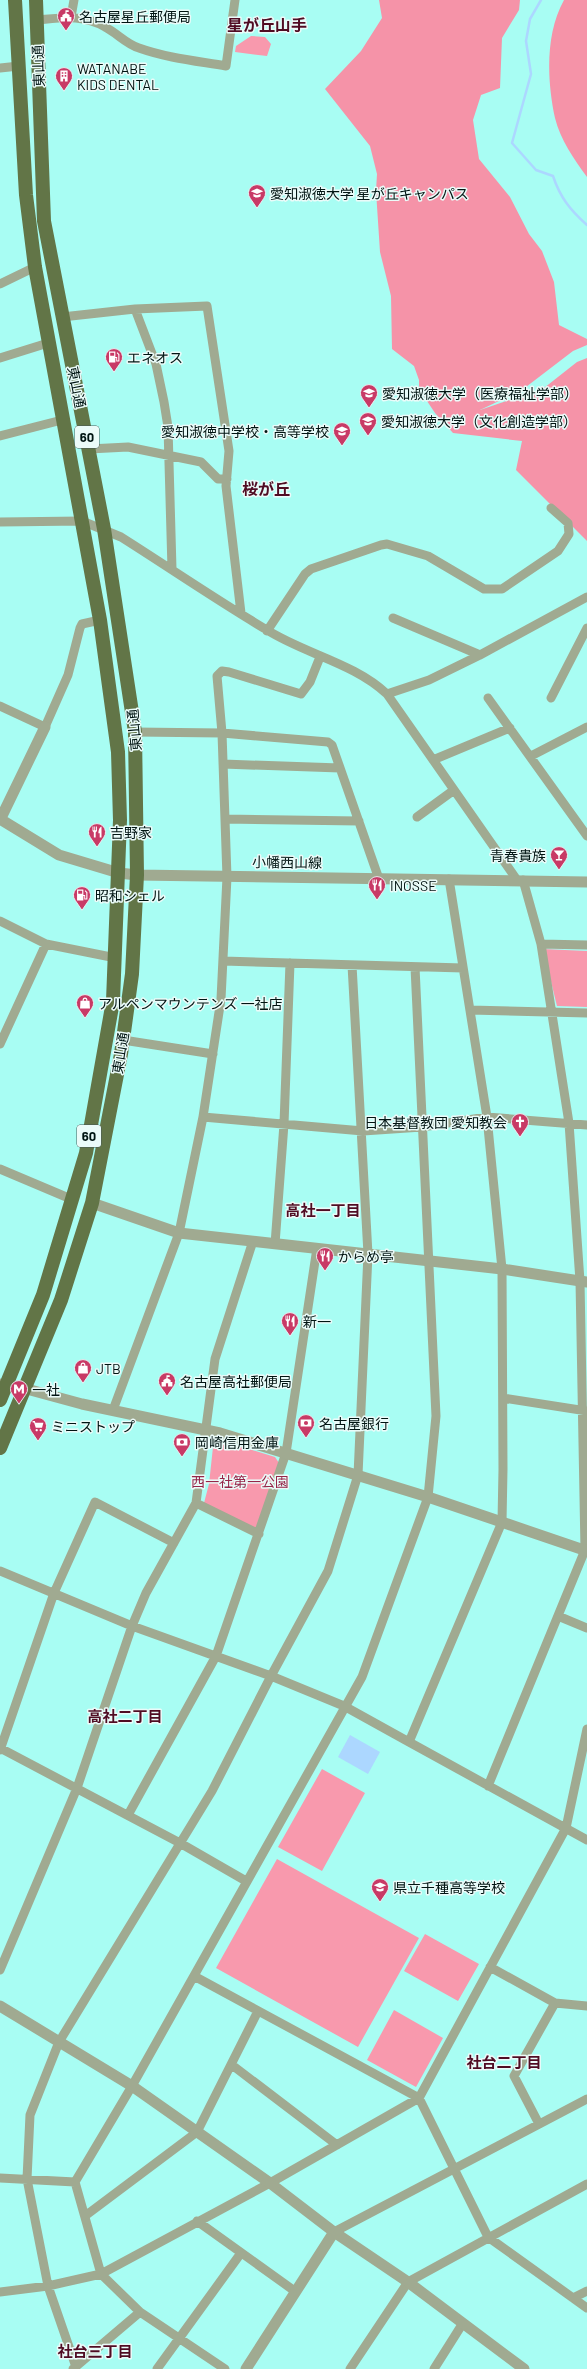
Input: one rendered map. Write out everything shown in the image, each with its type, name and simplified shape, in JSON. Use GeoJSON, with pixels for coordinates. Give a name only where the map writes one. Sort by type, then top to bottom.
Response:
{"type":"FeatureCollection","features":[{"type":"Feature","properties":{"kind":"main road","name":"東山通"},"geometry":{"type":"LineString","coordinates":[[2,1390],[43,1295],[86,1153],[113,1001],[116,958],[120,820],[118,752],[100,620],[35,267],[26,195],[15,0]]}},
{"type":"Feature","properties":{"kind":"main road","name":"東山通"},"geometry":{"type":"LineString","coordinates":[[0,1448],[23,1388],[62,1300],[92,1203],[123,1040],[132,974],[137,875],[136,732],[104,529],[44,221],[36,0]]}},
{"type":"Feature","properties":{"kind":"street"},"geometry":{"type":"LineString","coordinates":[[71,17],[74,0]]}},
{"type":"Feature","properties":{"kind":"street"},"geometry":{"type":"LineString","coordinates":[[37,20],[71,17],[89,20],[106,27],[137,47],[158,54],[226,66],[235,0]]}},
{"type":"Feature","properties":{"kind":"street"},"geometry":{"type":"LineString","coordinates":[[0,68],[19,66]]}},
{"type":"Feature","properties":{"kind":"street"},"geometry":{"type":"LineString","coordinates":[[0,284],[35,267]]}},
{"type":"Feature","properties":{"kind":"street"},"geometry":{"type":"LineString","coordinates":[[62,317],[135,309],[207,306],[229,451],[227,479],[240,613]]}},
{"type":"Feature","properties":{"kind":"street"},"geometry":{"type":"LineString","coordinates":[[135,309],[156,364],[168,427],[172,569]]}},
{"type":"Feature","properties":{"kind":"street"},"geometry":{"type":"LineString","coordinates":[[0,358],[48,343]]}},
{"type":"Feature","properties":{"kind":"street"},"geometry":{"type":"LineString","coordinates":[[0,436],[62,420]]}},
{"type":"Feature","properties":{"kind":"street"},"geometry":{"type":"LineString","coordinates":[[89,449],[128,447],[201,462],[218,479],[227,479]]}},
{"type":"Feature","properties":{"kind":"street"},"geometry":{"type":"LineString","coordinates":[[268,631],[305,574],[311,569],[381,545],[387,544],[428,556],[484,589],[502,589],[558,551],[569,534],[568,523],[552,508]]}},
{"type":"Feature","properties":{"kind":"street"},"geometry":{"type":"LineString","coordinates":[[0,522],[82,522],[104,529],[121,537],[268,631],[320,657],[364,676],[387,694],[454,790],[520,880],[541,944],[552,1012],[568,1123],[584,1282],[586,1551],[488,1786]]}},
{"type":"Feature","properties":{"kind":"street"},"geometry":{"type":"LineString","coordinates":[[387,694],[429,680],[480,655],[587,597]]}},
{"type":"Feature","properties":{"kind":"street"},"geometry":{"type":"LineString","coordinates":[[393,618],[480,655]]}},
{"type":"Feature","properties":{"kind":"street"},"geometry":{"type":"LineString","coordinates":[[0,820],[45,727],[68,675],[82,624],[100,620]]}},
{"type":"Feature","properties":{"kind":"street"},"geometry":{"type":"LineString","coordinates":[[551,698],[587,628]]}},
{"type":"Feature","properties":{"kind":"street"},"geometry":{"type":"LineString","coordinates":[[114,1410],[179,1233],[204,1117],[221,999],[227,877],[222,733],[216,683],[217,676],[222,671],[301,694],[310,682],[320,657]]}},
{"type":"Feature","properties":{"kind":"street"},"geometry":{"type":"LineString","coordinates":[[488,698],[587,836]]}},
{"type":"Feature","properties":{"kind":"street"},"geometry":{"type":"LineString","coordinates":[[0,706],[45,727]]}},
{"type":"Feature","properties":{"kind":"street"},"geometry":{"type":"LineString","coordinates":[[433,760],[510,728]]}},
{"type":"Feature","properties":{"kind":"street"},"geometry":{"type":"LineString","coordinates":[[531,756],[587,728]]}},
{"type":"Feature","properties":{"kind":"street"},"geometry":{"type":"LineString","coordinates":[[136,732],[222,733],[328,742],[332,745],[379,879]]}},
{"type":"Feature","properties":{"kind":"street"},"geometry":{"type":"LineString","coordinates":[[223,764],[340,768]]}},
{"type":"Feature","properties":{"kind":"street"},"geometry":{"type":"LineString","coordinates":[[417,818],[454,790]]}},
{"type":"Feature","properties":{"kind":"street"},"geometry":{"type":"LineString","coordinates":[[225,819],[359,820]]}},
{"type":"Feature","properties":{"kind":"street","name":"小幡西山線"},"geometry":{"type":"LineString","coordinates":[[0,820],[59,855],[119,873],[137,875],[587,882]]}},
{"type":"Feature","properties":{"kind":"street"},"geometry":{"type":"LineString","coordinates":[[409,1742],[502,1522],[502,1269],[487,1117],[449,879]]}},
{"type":"Feature","properties":{"kind":"street"},"geometry":{"type":"LineString","coordinates":[[0,921],[46,944],[116,958]]}},
{"type":"Feature","properties":{"kind":"street"},"geometry":{"type":"LineString","coordinates":[[0,1044],[46,944]]}},
{"type":"Feature","properties":{"kind":"street"},"geometry":{"type":"LineString","coordinates":[[541,944],[587,945]]}},
{"type":"Feature","properties":{"kind":"street"},"geometry":{"type":"LineString","coordinates":[[223,961],[463,968]]}},
{"type":"Feature","properties":{"kind":"street"},"geometry":{"type":"LineString","coordinates":[[275,1244],[284,1124],[290,963]]}},
{"type":"Feature","properties":{"kind":"street"},"geometry":{"type":"LineString","coordinates":[[140,2312],[75,2368],[48,2286],[28,2179],[30,2115],[59,2042],[212,1791],[271,1676],[328,1571],[358,1476],[368,1254],[363,1132],[352,965]]}},
{"type":"Feature","properties":{"kind":"street"},"geometry":{"type":"LineString","coordinates":[[225,2369],[140,2312],[101,2274],[75,2182],[132,2086],[344,1706],[362,1677],[428,1497],[436,1416],[431,1262],[422,1127],[415,967]]}},
{"type":"Feature","properties":{"kind":"street"},"geometry":{"type":"LineString","coordinates":[[470,1010],[587,1013]]}},
{"type":"Feature","properties":{"kind":"street"},"geometry":{"type":"LineString","coordinates":[[123,1040],[213,1054]]}},
{"type":"Feature","properties":{"kind":"street"},"geometry":{"type":"LineString","coordinates":[[204,1117],[363,1132],[422,1127],[487,1117],[568,1123],[587,1126]]}},
{"type":"Feature","properties":{"kind":"street"},"geometry":{"type":"LineString","coordinates":[[0,1169],[71,1199]]}},
{"type":"Feature","properties":{"kind":"street"},"geometry":{"type":"LineString","coordinates":[[92,1203],[179,1233],[502,1269],[584,1282]]}},
{"type":"Feature","properties":{"kind":"street"},"geometry":{"type":"LineString","coordinates":[[0,1970],[77,1788],[132,1626],[146,1593],[196,1503],[215,1360],[253,1241]]}},
{"type":"Feature","properties":{"kind":"street"},"geometry":{"type":"LineString","coordinates":[[128,1816],[216,1656],[286,1453],[317,1248]]}},
{"type":"Feature","properties":{"kind":"street"},"geometry":{"type":"LineString","coordinates":[[2,1390],[23,1388],[82,1404],[206,1430],[428,1497],[586,1551]]}},
{"type":"Feature","properties":{"kind":"street"},"geometry":{"type":"LineString","coordinates":[[503,1398],[585,1411]]}},
{"type":"Feature","properties":{"kind":"street"},"geometry":{"type":"LineString","coordinates":[[174,1544],[95,1502],[54,1593],[0,1748],[180,1843],[246,1881]]}},
{"type":"Feature","properties":{"kind":"street"},"geometry":{"type":"LineString","coordinates":[[196,1503],[258,1534]]}},
{"type":"Feature","properties":{"kind":"street"},"geometry":{"type":"LineString","coordinates":[[0,1571],[132,1626],[271,1676],[344,1706],[587,1840]]}},
{"type":"Feature","properties":{"kind":"street"},"geometry":{"type":"LineString","coordinates":[[558,1616],[587,1628]]}},
{"type":"Feature","properties":{"kind":"street"},"geometry":{"type":"LineString","coordinates":[[0,2292],[48,2286],[101,2274],[270,2183],[418,2098],[566,1828],[587,1729]]}},
{"type":"Feature","properties":{"kind":"street"},"geometry":{"type":"LineString","coordinates":[[490,1968],[555,2003],[587,2006]]}},
{"type":"Feature","properties":{"kind":"street"},"geometry":{"type":"LineString","coordinates":[[194,1976],[418,2098],[488,2236],[587,2308]]}},
{"type":"Feature","properties":{"kind":"street"},"geometry":{"type":"LineString","coordinates":[[539,2124],[514,2076],[555,2003]]}},
{"type":"Feature","properties":{"kind":"street"},"geometry":{"type":"LineString","coordinates":[[0,2006],[132,2086],[270,2183],[334,2232],[408,2282],[524,2369]]}},
{"type":"Feature","properties":{"kind":"street"},"geometry":{"type":"LineString","coordinates":[[85,2216],[197,2132],[258,2011]]}},
{"type":"Feature","properties":{"kind":"street"},"geometry":{"type":"LineString","coordinates":[[232,2064],[337,2145]]}},
{"type":"Feature","properties":{"kind":"street"},"geometry":{"type":"LineString","coordinates":[[246,2369],[334,2232],[587,2099]]}},
{"type":"Feature","properties":{"kind":"street"},"geometry":{"type":"LineString","coordinates":[[0,2178],[75,2182]]}},
{"type":"Feature","properties":{"kind":"street"},"geometry":{"type":"LineString","coordinates":[[350,2369],[408,2282],[488,2236],[587,2184]]}},
{"type":"Feature","properties":{"kind":"street"},"geometry":{"type":"LineString","coordinates":[[197,2221],[296,2292]]}},
{"type":"Feature","properties":{"kind":"street"},"geometry":{"type":"LineString","coordinates":[[157,2369],[241,2253]]}},
{"type":"Feature","properties":{"kind":"street"},"geometry":{"type":"LineString","coordinates":[[573,2298],[587,2291]]}},
{"type":"Feature","properties":{"kind":"street"},"geometry":{"type":"LineString","coordinates":[[434,2369],[463,2324]]}},
{"type":"Feature","properties":{"kind":"green space"},"geometry":{"type":"Polygon","coordinates":[[[251,36],[265,37],[271,44],[267,56],[235,52],[236,46],[251,36]]]}},
{"type":"Feature","properties":{"kind":"green space"},"geometry":{"type":"Polygon","coordinates":[[[543,949],[587,951],[587,1007],[557,1006],[543,949]]]}},
{"type":"Feature","properties":{"kind":"green space","name":"西一社第一公園"},"geometry":{"type":"Polygon","coordinates":[[[223,1441],[275,1457],[279,1463],[258,1528],[254,1528],[204,1503],[209,1484],[213,1447],[223,1441]]]}},
{"type":"Feature","properties":{"kind":"green space"},"geometry":{"type":"Polygon","coordinates":[[[322,1769],[365,1793],[322,1871],[278,1847],[322,1769]]]}},
{"type":"Feature","properties":{"kind":"green space"},"geometry":{"type":"Polygon","coordinates":[[[277,1859],[419,1938],[358,2047],[216,1968],[277,1859]]]}},
{"type":"Feature","properties":{"kind":"green space"},"geometry":{"type":"Polygon","coordinates":[[[425,1934],[479,1964],[458,2001],[404,1971],[425,1934]]]}},
{"type":"Feature","properties":{"kind":"green space"},"geometry":{"type":"Polygon","coordinates":[[[394,2010],[443,2038],[416,2087],[367,2060],[394,2010]]]}},
{"type":"Feature","properties":{"kind":"shaded area"},"geometry":{"type":"Polygon","coordinates":[[[379,0],[520,0],[519,10],[502,38],[500,88],[481,95],[473,120],[479,159],[510,197],[529,234],[542,251],[554,282],[559,325],[587,339],[587,345],[573,351],[522,390],[480,410],[544,388],[577,362],[587,358],[587,541],[516,470],[522,441],[453,433],[435,413],[419,389],[419,380],[414,366],[392,349],[391,296],[380,252],[376,191],[377,174],[370,146],[325,89],[361,51],[382,18],[379,0]]]}},
{"type":"Feature","properties":{"kind":"shaded area"},"geometry":{"type":"Polygon","coordinates":[[[564,0],[587,0],[587,177],[572,156],[560,134],[555,118],[550,89],[549,58],[553,28],[564,0]]]}},
{"type":"Feature","properties":{"kind":"water"},"geometry":{"type":"Polygon","coordinates":[[[350,1735],[380,1752],[368,1774],[338,1757],[350,1735]]]}},
{"type":"Feature","properties":{"kind":"waterway"},"geometry":{"type":"LineString","coordinates":[[541,0],[530,19],[526,41],[531,74],[512,143],[536,170],[553,176],[566,203],[587,225]]}},
{"type":"Feature","properties":{"kind":"place","name":"名古屋星丘郵便局"},"geometry":{"type":"Point","coordinates":[66,31]}},
{"type":"Feature","properties":{"kind":"place","name":"WATANABE KIDS DENTAL"},"geometry":{"type":"Point","coordinates":[64,91]}},
{"type":"Feature","properties":{"kind":"place","name":"愛知淑徳大学 星が丘キャンパス"},"geometry":{"type":"Point","coordinates":[257,208]}},
{"type":"Feature","properties":{"kind":"place","name":"エネオス"},"geometry":{"type":"Point","coordinates":[114,372]}},
{"type":"Feature","properties":{"kind":"place","name":"愛知淑徳大学（医療福祉学部）"},"geometry":{"type":"Point","coordinates":[369,408]}},
{"type":"Feature","properties":{"kind":"place","name":"愛知淑徳大学（文化創造学部）"},"geometry":{"type":"Point","coordinates":[368,436]}},
{"type":"Feature","properties":{"kind":"place","name":"愛知淑徳中学校・高等学校"},"geometry":{"type":"Point","coordinates":[342,446]}},
{"type":"Feature","properties":{"kind":"place","name":"吉野家"},"geometry":{"type":"Point","coordinates":[97,847]}},
{"type":"Feature","properties":{"kind":"place","name":"青春貴族"},"geometry":{"type":"Point","coordinates":[559,870]}},
{"type":"Feature","properties":{"kind":"place","name":"INOSSE"},"geometry":{"type":"Point","coordinates":[377,900]}},
{"type":"Feature","properties":{"kind":"place","name":"昭和シェル"},"geometry":{"type":"Point","coordinates":[82,910]}},
{"type":"Feature","properties":{"kind":"place","name":"アルペンマウンテンズ 一社店"},"geometry":{"type":"Point","coordinates":[85,1018]}},
{"type":"Feature","properties":{"kind":"place","name":"日本基督教団 愛知教会"},"geometry":{"type":"Point","coordinates":[520,1137]}},
{"type":"Feature","properties":{"kind":"place","name":"からめ亭"},"geometry":{"type":"Point","coordinates":[325,1271]}},
{"type":"Feature","properties":{"kind":"place","name":"新一"},"geometry":{"type":"Point","coordinates":[290,1336]}},
{"type":"Feature","properties":{"kind":"place","name":"JTB"},"geometry":{"type":"Point","coordinates":[83,1383]}},
{"type":"Feature","properties":{"kind":"place","name":"名古屋高社郵便局"},"geometry":{"type":"Point","coordinates":[167,1396]}},
{"type":"Feature","properties":{"kind":"place","name":"一社"},"geometry":{"type":"Point","coordinates":[19,1404]}},
{"type":"Feature","properties":{"kind":"place","name":"名古屋銀行"},"geometry":{"type":"Point","coordinates":[306,1438]}},
{"type":"Feature","properties":{"kind":"place","name":"ミニストップ"},"geometry":{"type":"Point","coordinates":[38,1441]}},
{"type":"Feature","properties":{"kind":"place","name":"岡崎信用金庫"},"geometry":{"type":"Point","coordinates":[182,1457]}},
{"type":"Feature","properties":{"kind":"place","name":"県立千種高等学校"},"geometry":{"type":"Point","coordinates":[380,1902]}},
{"type":"Feature","properties":{"kind":"district","name":"星が丘山手"},"geometry":{"type":"Point","coordinates":[267,24]}},
{"type":"Feature","properties":{"kind":"district","name":"桜が丘"},"geometry":{"type":"Point","coordinates":[266,488]}},
{"type":"Feature","properties":{"kind":"district","name":"高社一丁目"},"geometry":{"type":"Point","coordinates":[323,1210]}},
{"type":"Feature","properties":{"kind":"district","name":"高社二丁目"},"geometry":{"type":"Point","coordinates":[125,1716]}},
{"type":"Feature","properties":{"kind":"district","name":"社台二丁目"},"geometry":{"type":"Point","coordinates":[504,2062]}},
{"type":"Feature","properties":{"kind":"district","name":"社台三丁目"},"geometry":{"type":"Point","coordinates":[95,2351]}}]}
